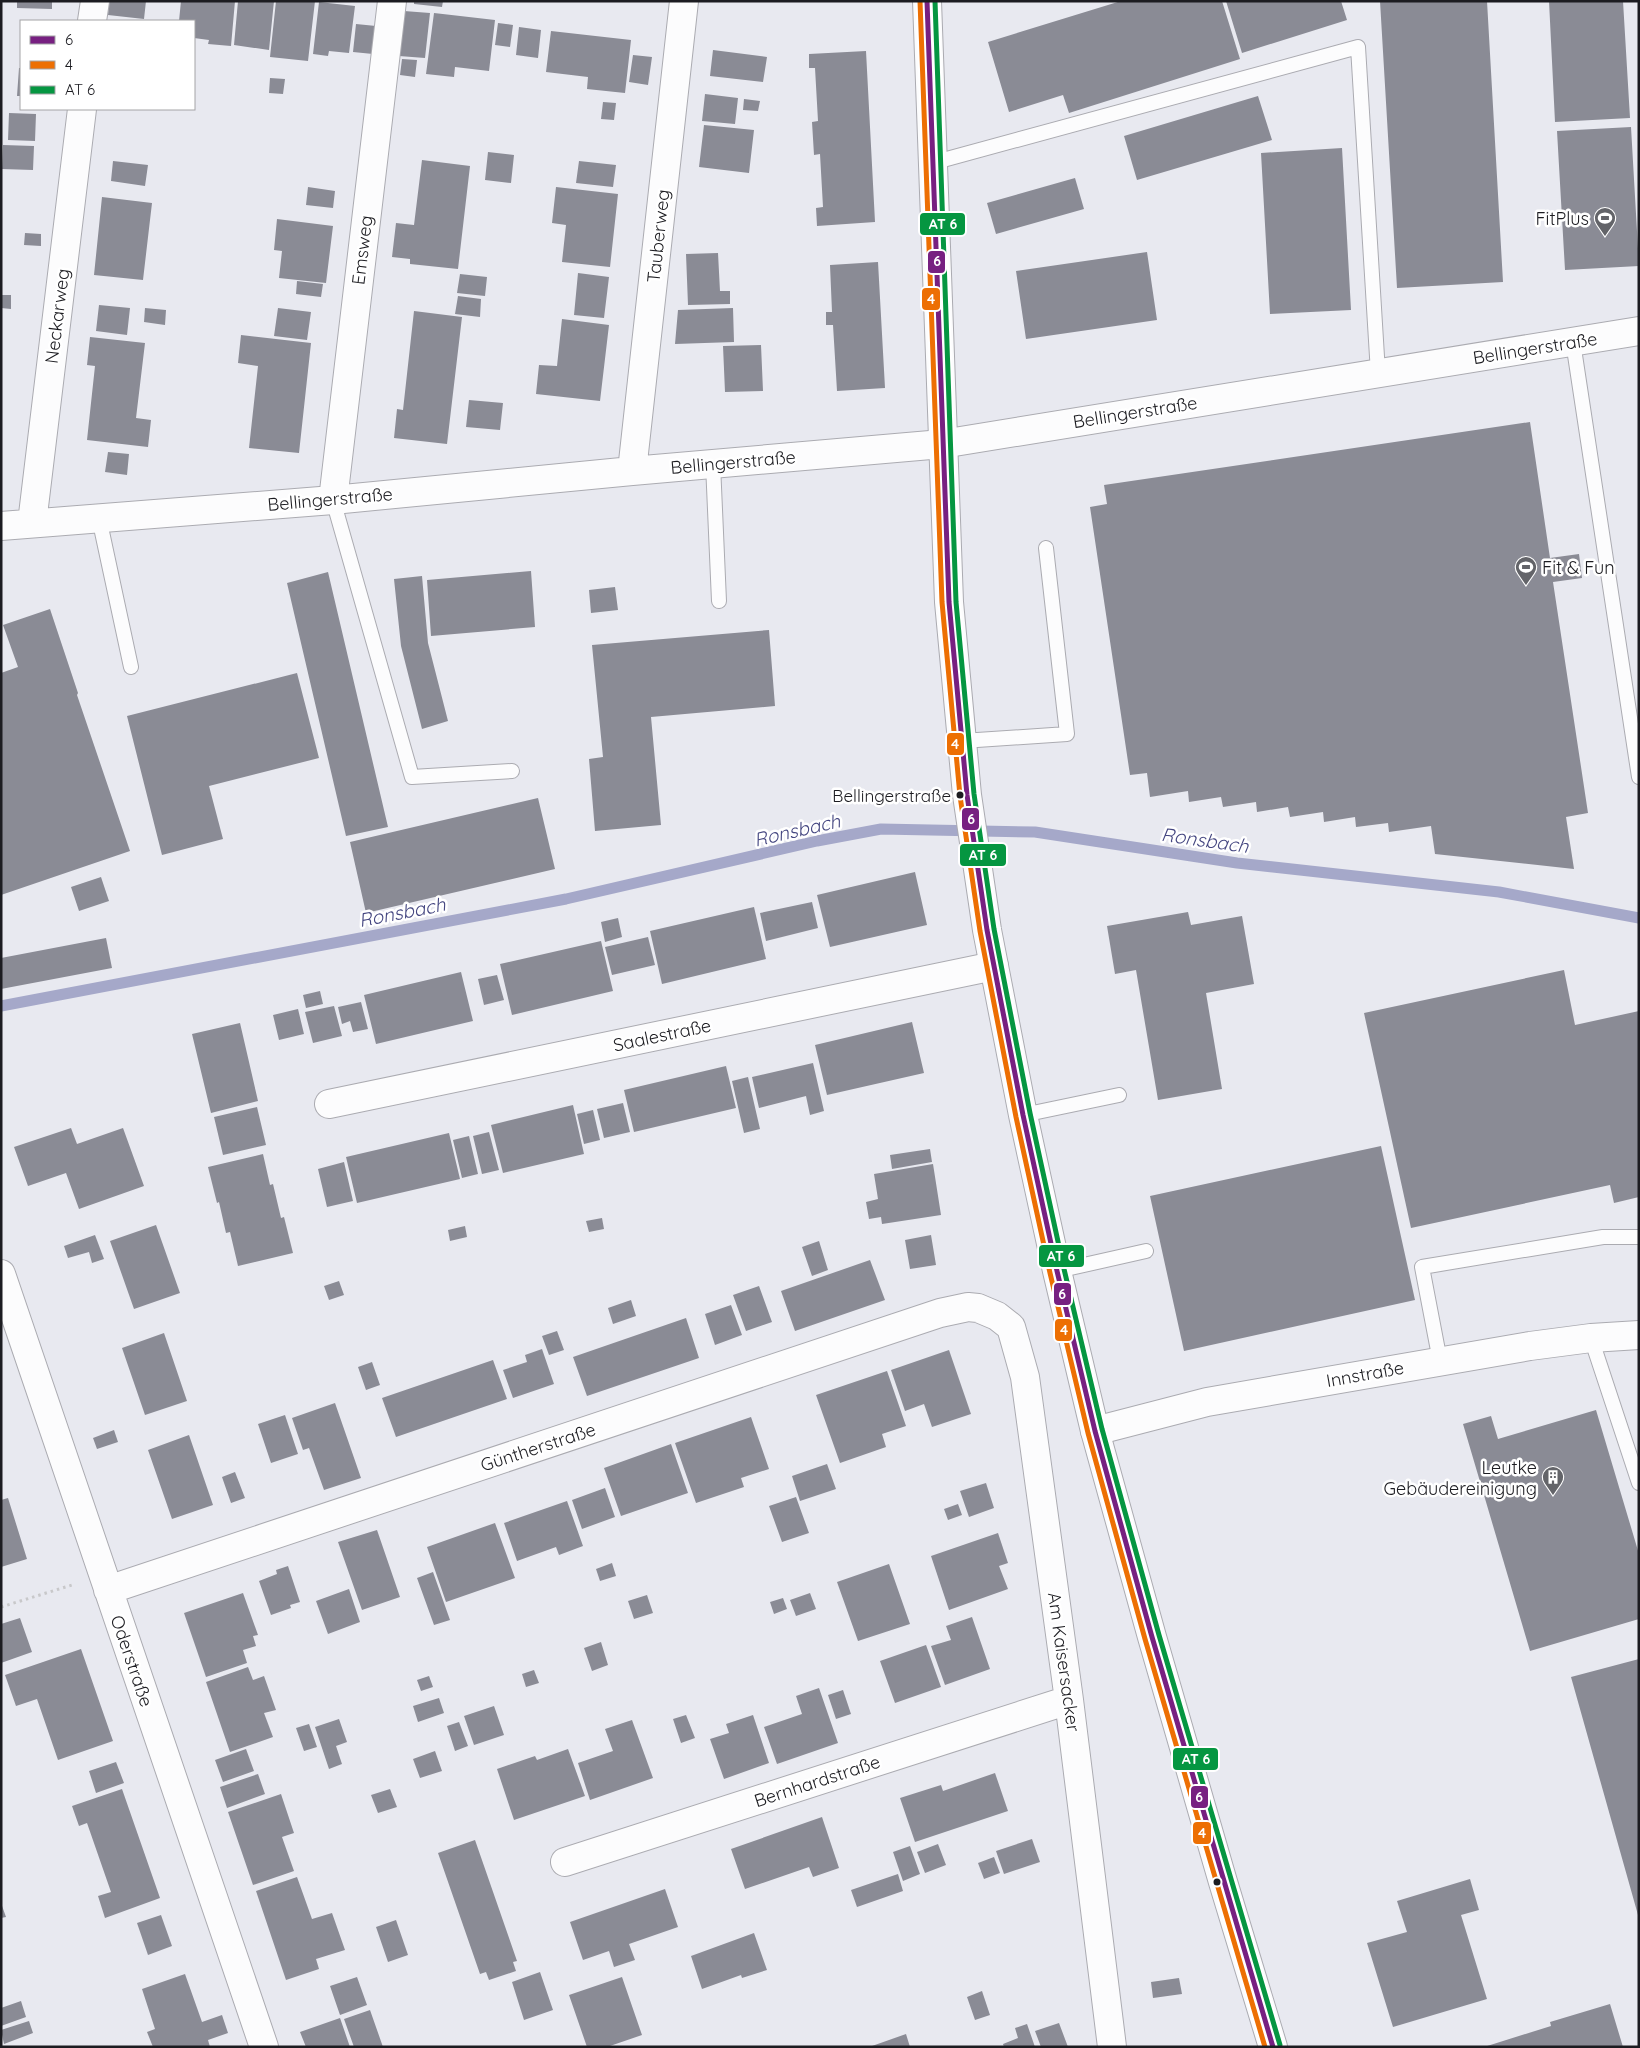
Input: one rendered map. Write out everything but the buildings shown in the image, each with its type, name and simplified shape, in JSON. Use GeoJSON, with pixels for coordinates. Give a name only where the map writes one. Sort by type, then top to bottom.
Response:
{"type":"FeatureCollection","features":[{"type":"Feature","properties":{"kind":"street"},"geometry":{"type":"LineString","coordinates":[[92,20],[94,1]]}},
{"type":"Feature","properties":{"kind":"street","name":"Emsweg"},"geometry":{"type":"LineString","coordinates":[[333,500],[392,1]]}},
{"type":"Feature","properties":{"kind":"street","name":"Tauberweg"},"geometry":{"type":"LineString","coordinates":[[632,471],[684,1]]}},
{"type":"Feature","properties":{"kind":"street"},"geometry":{"type":"LineString","coordinates":[[926,1],[949,602],[973,844],[994,966],[1023,1114],[1057,1271],[1095,1431],[1160,1666],[1223,1882],[1274,2047]]}},
{"type":"Feature","properties":{"kind":"street","name":"Neckarweg"},"geometry":{"type":"LineString","coordinates":[[32,523],[82,110]]}},
{"type":"Feature","properties":{"kind":"street","name":"Bellingerstraße"},"geometry":{"type":"LineString","coordinates":[[1,526],[333,500],[942,444],[1639,331]]}},
{"type":"Feature","properties":{"kind":"street","name":"Saalestraße"},"geometry":{"type":"LineString","coordinates":[[329,1104],[994,966]]}},
{"type":"Feature","properties":{"kind":"street","name":"Oderstraße"},"geometry":{"type":"LineString","coordinates":[[1,1274],[264,2047]]}},
{"type":"Feature","properties":{"kind":"street","name":"Güntherstraße"},"geometry":{"type":"LineString","coordinates":[[108,1590],[940,1313],[968,1307]]}},
{"type":"Feature","properties":{"kind":"street","name":"Am Kaisersacker"},"geometry":{"type":"LineString","coordinates":[[968,1307],[978,1308],[998,1316],[1011,1327],[1025,1377],[1069,1700],[1112,2047]]}},
{"type":"Feature","properties":{"kind":"street","name":"Innstraße"},"geometry":{"type":"LineString","coordinates":[[1095,1431],[1207,1402],[1530,1346],[1591,1338],[1639,1335]]}},
{"type":"Feature","properties":{"kind":"street","name":"Bernhardstraße"},"geometry":{"type":"LineString","coordinates":[[565,1862],[1069,1700]]}},
{"type":"Feature","properties":{"kind":"lane"},"geometry":{"type":"LineString","coordinates":[[932,162],[1358,47],[1378,373]]}},
{"type":"Feature","properties":{"kind":"lane"},"geometry":{"type":"LineString","coordinates":[[1573,342],[1639,777]]}},
{"type":"Feature","properties":{"kind":"lane"},"geometry":{"type":"LineString","coordinates":[[714,464],[719,601]]}},
{"type":"Feature","properties":{"kind":"lane"},"geometry":{"type":"LineString","coordinates":[[333,500],[412,776],[512,770]]}},
{"type":"Feature","properties":{"kind":"lane"},"geometry":{"type":"LineString","coordinates":[[99,518],[131,667]]}},
{"type":"Feature","properties":{"kind":"lane"},"geometry":{"type":"LineString","coordinates":[[962,741],[1067,734],[1046,548]]}},
{"type":"Feature","properties":{"kind":"lane"},"geometry":{"type":"LineString","coordinates":[[1023,1114],[1119,1095]]}},
{"type":"Feature","properties":{"kind":"lane"},"geometry":{"type":"LineString","coordinates":[[1440,1361],[1422,1267],[1602,1237],[1639,1237]]}},
{"type":"Feature","properties":{"kind":"lane"},"geometry":{"type":"LineString","coordinates":[[1057,1271],[1146,1251]]}},
{"type":"Feature","properties":{"kind":"lane"},"geometry":{"type":"LineString","coordinates":[[1591,1338],[1639,1483]]}},
{"type":"Feature","properties":{"kind":"path"},"geometry":{"type":"LineString","coordinates":[[1,1607],[80,1582]]}},
{"type":"Feature","properties":{"kind":"waterway","name":"Ronsbach"},"geometry":{"type":"LineString","coordinates":[[1,1006],[566,899],[817,841],[881,829],[1035,832],[1237,863],[1499,892],[1639,918]]}},
{"type":"Feature","properties":{"kind":"transit line","name":"4"},"geometry":{"type":"LineString","coordinates":[[920,1],[942,602],[960,796],[980,931],[1016,1117],[1050,1273],[1088,1433],[1145,1639],[1265,2047]]}},
{"type":"Feature","properties":{"kind":"transit line","name":"6"},"geometry":{"type":"LineString","coordinates":[[927,1],[949,602],[967,795],[987,930],[1023,1115],[1057,1271],[1095,1431],[1152,1637],[1273,2047]]}},
{"type":"Feature","properties":{"kind":"transit line"},"geometry":{"type":"LineString","coordinates":[[935,1],[956,602],[974,794],[994,929],[1030,1113],[1064,1269],[1102,1429],[1159,1635],[1280,2045]]}},
{"type":"Feature","properties":{"kind":"place","name":"FitPlus"},"geometry":{"type":"Point","coordinates":[1605,237]}},
{"type":"Feature","properties":{"kind":"place","name":"Fit & Fun"},"geometry":{"type":"Point","coordinates":[1526,586]}},
{"type":"Feature","properties":{"kind":"place","name":"Bellingerstraße"},"geometry":{"type":"Point","coordinates":[960,795]}},
{"type":"Feature","properties":{"kind":"place","name":"Leutke Gebäudereinigung"},"geometry":{"type":"Point","coordinates":[1553,1496]}}]}
